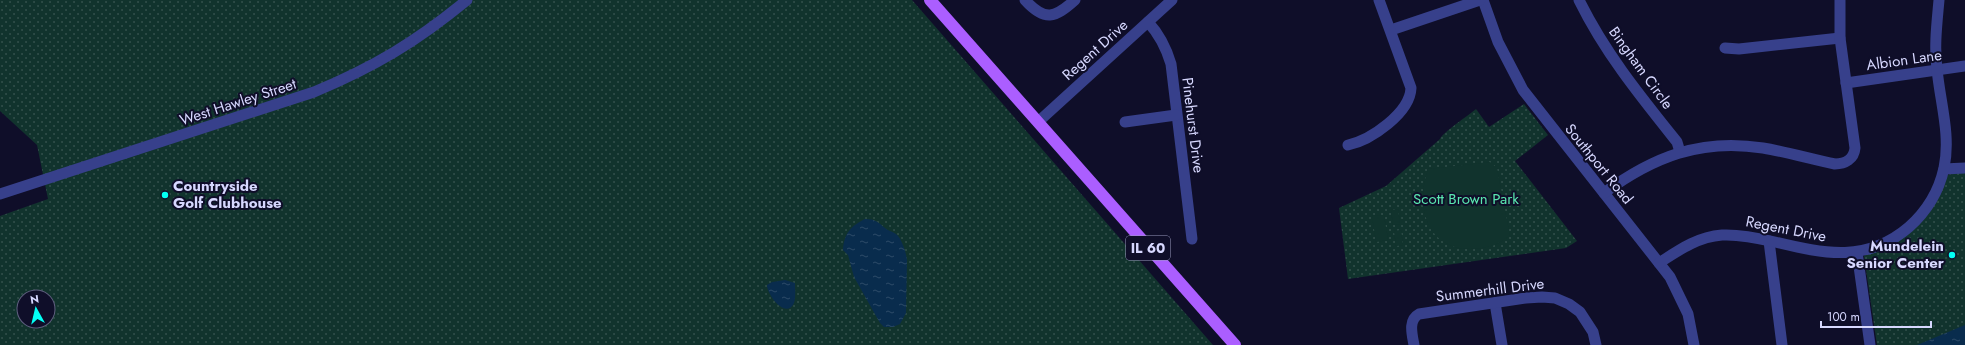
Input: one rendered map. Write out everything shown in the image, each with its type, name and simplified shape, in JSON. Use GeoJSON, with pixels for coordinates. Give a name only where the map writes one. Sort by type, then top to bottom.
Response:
{"type":"FeatureCollection","features":[{"type":"Feature","properties":{"kind":"main road","name":"IL 60"},"geometry":{"type":"LineString","coordinates":[[930,0],[1235,345]]}},
{"type":"Feature","properties":{"kind":"street","name":"West Hawley Street"},"geometry":{"type":"LineString","coordinates":[[0,194],[320,90],[352,76],[401,49],[434,27],[467,0]]}},
{"type":"Feature","properties":{"kind":"street"},"geometry":{"type":"LineString","coordinates":[[1025,0],[1042,14],[1052,16],[1065,9],[1075,0]]}},
{"type":"Feature","properties":{"kind":"street","name":"Regent Drive"},"geometry":{"type":"LineString","coordinates":[[1038,122],[1172,0]]}},
{"type":"Feature","properties":{"kind":"street"},"geometry":{"type":"LineString","coordinates":[[1348,145],[1360,142],[1379,131],[1406,106],[1409,99],[1411,88],[1379,0]]}},
{"type":"Feature","properties":{"kind":"street"},"geometry":{"type":"LineString","coordinates":[[1391,30],[1480,0]]}},
{"type":"Feature","properties":{"kind":"street","name":"Southport Road"},"geometry":{"type":"LineString","coordinates":[[1483,0],[1498,42],[1523,90],[1670,277],[1688,314],[1694,345]]}},
{"type":"Feature","properties":{"kind":"street","name":"Bingham Circle"},"geometry":{"type":"LineString","coordinates":[[1579,0],[1603,44],[1625,77],[1677,142],[1680,152]]}},
{"type":"Feature","properties":{"kind":"street"},"geometry":{"type":"LineString","coordinates":[[1604,194],[1637,170],[1655,161],[1680,152],[1714,146],[1764,148],[1838,164],[1843,164],[1850,160],[1855,154],[1855,148],[1840,38],[1840,0]]}},
{"type":"Feature","properties":{"kind":"street","name":"Regent Drive"},"geometry":{"type":"LineString","coordinates":[[1659,263],[1685,246],[1712,237],[1732,235],[1769,241],[1823,253],[1857,252],[1877,247],[1892,239],[1916,221],[1927,207],[1937,190],[1944,169],[1947,145],[1937,70],[1936,36],[1939,0]]}},
{"type":"Feature","properties":{"kind":"street","name":"Pinehurst Drive"},"geometry":{"type":"LineString","coordinates":[[1148,22],[1159,35],[1167,48],[1171,64],[1192,239]]}},
{"type":"Feature","properties":{"kind":"street"},"geometry":{"type":"LineString","coordinates":[[1725,48],[1739,49],[1840,38]]}},
{"type":"Feature","properties":{"kind":"street","name":"Albion Lane"},"geometry":{"type":"LineString","coordinates":[[1846,83],[1965,66]]}},
{"type":"Feature","properties":{"kind":"street"},"geometry":{"type":"LineString","coordinates":[[1125,122],[1176,115]]}},
{"type":"Feature","properties":{"kind":"street"},"geometry":{"type":"LineString","coordinates":[[1944,169],[1965,168]]}},
{"type":"Feature","properties":{"kind":"street"},"geometry":{"type":"LineString","coordinates":[[1769,241],[1782,345]]}},
{"type":"Feature","properties":{"kind":"street"},"geometry":{"type":"LineString","coordinates":[[1857,252],[1870,345]]}},
{"type":"Feature","properties":{"kind":"street","name":"Summerhill Drive"},"geometry":{"type":"LineString","coordinates":[[1414,345],[1413,321],[1419,314],[1542,297],[1562,301],[1580,312],[1588,322],[1593,332],[1596,345]]}},
{"type":"Feature","properties":{"kind":"street"},"geometry":{"type":"LineString","coordinates":[[1495,303],[1502,345]]}},
{"type":"Feature","properties":{"kind":"green space"},"geometry":{"type":"Polygon","coordinates":[[[0,0],[912,0],[1213,345],[0,345],[0,216],[48,199],[37,145],[0,111],[0,0]]]}},
{"type":"Feature","properties":{"kind":"green space","name":"Scott Brown Park"},"geometry":{"type":"Polygon","coordinates":[[[1524,104],[1548,135],[1515,161],[1577,241],[1566,248],[1348,279],[1339,208],[1386,186],[1445,133],[1476,109],[1489,127],[1524,104]]]}},
{"type":"Feature","properties":{"kind":"green space"},"geometry":{"type":"Polygon","coordinates":[[[1490,162],[1497,168],[1510,236],[1493,245],[1472,249],[1455,247],[1442,241],[1432,231],[1426,218],[1423,203],[1424,187],[1428,169],[1490,162]]]}},
{"type":"Feature","properties":{"kind":"green space"},"geometry":{"type":"Polygon","coordinates":[[[1965,172],[1965,345],[1877,345],[1864,256],[1870,252],[1890,246],[1946,175],[1965,172]]]}},
{"type":"Feature","properties":{"kind":"green space"},"geometry":{"type":"Polygon","coordinates":[[[1398,209],[1400,224],[1393,225],[1391,210],[1398,209]]]}},
{"type":"Feature","properties":{"kind":"green space"},"geometry":{"type":"Polygon","coordinates":[[[1384,215],[1388,240],[1376,242],[1372,216],[1384,215]]]}},
{"type":"Feature","properties":{"kind":"green space"},"geometry":{"type":"Polygon","coordinates":[[[1401,230],[1403,245],[1396,246],[1394,231],[1401,230]]]}},
{"type":"Feature","properties":{"kind":"water"},"geometry":{"type":"Polygon","coordinates":[[[865,219],[876,221],[886,229],[896,234],[902,242],[906,253],[906,313],[900,324],[893,327],[884,327],[880,323],[854,277],[848,255],[843,250],[845,239],[849,231],[856,224],[865,219]]]}},
{"type":"Feature","properties":{"kind":"water"},"geometry":{"type":"Polygon","coordinates":[[[785,280],[795,283],[794,303],[791,308],[786,309],[773,300],[767,285],[772,282],[785,280]]]}},
{"type":"Feature","properties":{"kind":"water"},"geometry":{"type":"Polygon","coordinates":[[[1965,325],[1965,345],[1917,345],[1965,325]]]}},
{"type":"Feature","properties":{"kind":"place","name":"Countryside Golf Clubhouse"},"geometry":{"type":"Point","coordinates":[165,195]}},
{"type":"Feature","properties":{"kind":"place","name":"Mundelein Senior Center"},"geometry":{"type":"Point","coordinates":[1952,255]}}]}
